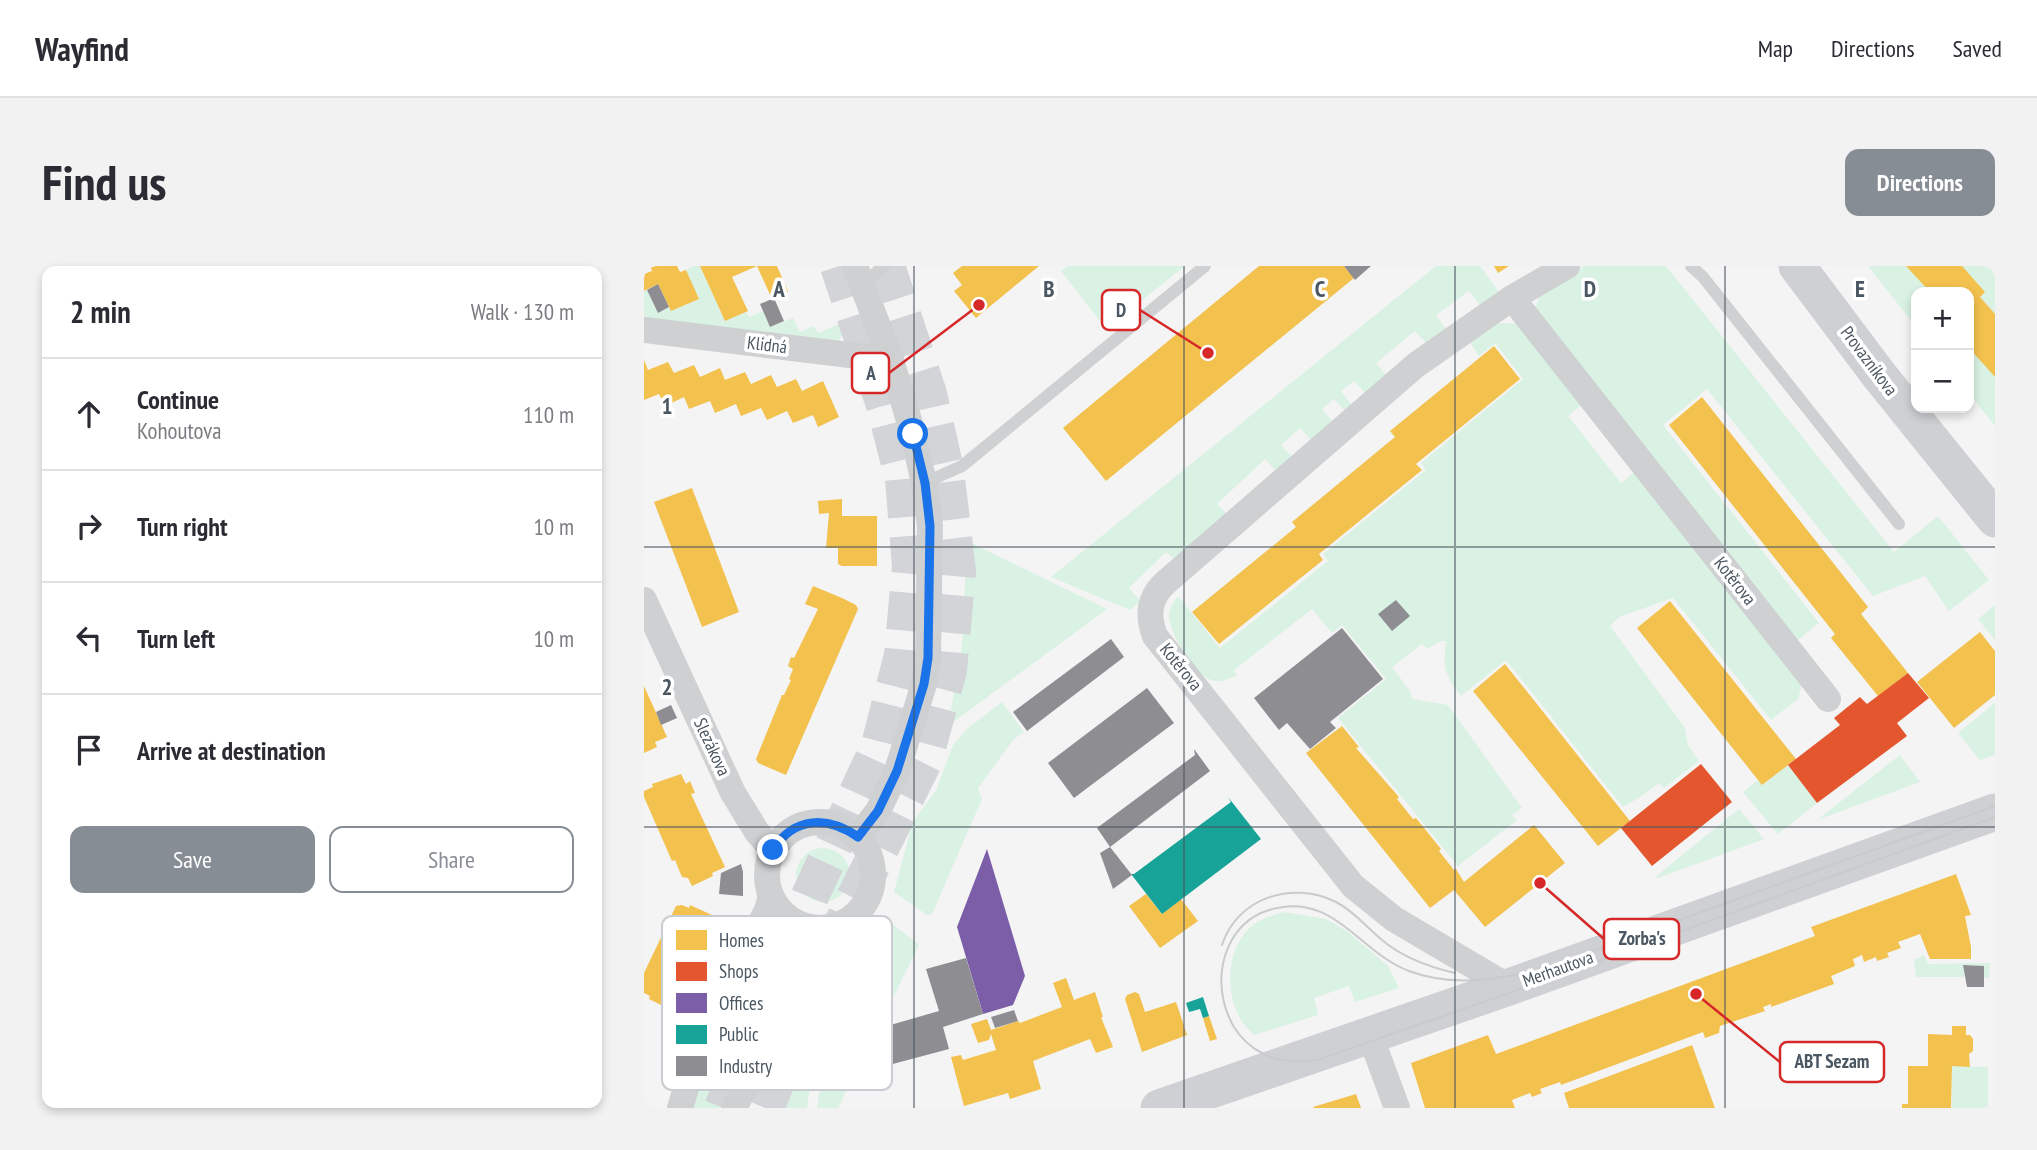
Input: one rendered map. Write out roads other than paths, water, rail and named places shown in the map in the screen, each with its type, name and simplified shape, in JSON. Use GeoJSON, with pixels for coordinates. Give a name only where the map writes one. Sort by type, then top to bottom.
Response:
{"type":"FeatureCollection","features":[{"type":"Feature","properties":{"kind":"street","name":"Kotěrova"},"geometry":{"type":"LineString","coordinates":[[1509,987],[1394,919],[1353,886],[1155,636],[1150,616],[1154,598],[1166,583],[1416,365],[1512,298],[1567,266]]}},
{"type":"Feature","properties":{"kind":"street","name":"Provazníkova"},"geometry":{"type":"LineString","coordinates":[[1797,266],[1879,375],[1995,519]]}},
{"type":"Feature","properties":{"kind":"street"},"geometry":{"type":"LineString","coordinates":[[858,837],[878,811],[892,781],[924,684],[928,658],[930,526],[925,483],[913,434],[891,360],[859,274]]}},
{"type":"Feature","properties":{"kind":"street","name":"Kotěrova"},"geometry":{"type":"LineString","coordinates":[[1512,298],[1828,699]]}},
{"type":"Feature","properties":{"kind":"street","name":"Klidná"},"geometry":{"type":"LineString","coordinates":[[644,330],[891,360]]}},
{"type":"Feature","properties":{"kind":"street","name":"Slezákova"},"geometry":{"type":"LineString","coordinates":[[644,600],[733,793],[757,832],[773,850]]}},
{"type":"Feature","properties":{"kind":"street","name":"Merhautova"},"geometry":{"type":"LineString","coordinates":[[1159,1108],[1509,987],[1995,812]]}},
{"type":"Feature","properties":{"kind":"street"},"geometry":{"type":"LineString","coordinates":[[787,916],[779,910],[771,896],[767,878],[769,861],[773,850],[786,834],[800,825],[817,822],[834,823],[858,837],[872,862],[873,882],[870,895],[854,916]]}},
{"type":"Feature","properties":{"kind":"street"},"geometry":{"type":"LineString","coordinates":[[764,916],[771,896]]}},
{"type":"Feature","properties":{"kind":"street"},"geometry":{"type":"LineString","coordinates":[[1370,1035],[1397,1108]]}},
{"type":"Feature","properties":{"kind":"street"},"geometry":{"type":"LineString","coordinates":[[680,1108],[685,1090]]}},
{"type":"Feature","properties":{"kind":"street"},"geometry":{"type":"LineString","coordinates":[[734,1108],[743,1090]]}},
{"type":"Feature","properties":{"kind":"lane"},"geometry":{"type":"LineString","coordinates":[[859,274],[884,266]]}},
{"type":"Feature","properties":{"kind":"lane"},"geometry":{"type":"LineString","coordinates":[[925,483],[962,466],[1206,266]]}},
{"type":"Feature","properties":{"kind":"lane"},"geometry":{"type":"LineString","coordinates":[[1691,266],[1703,277],[1899,524]]}},
{"type":"Feature","properties":{"kind":"tunnel"},"geometry":{"type":"LineString","coordinates":[[802,916],[880,745],[903,655],[911,566],[904,479],[885,405],[839,266]]}},
{"type":"Feature","properties":{"kind":"tunnel"},"geometry":{"type":"LineString","coordinates":[[846,916],[923,762],[948,670],[957,571],[945,470],[928,394],[886,266]]}},
{"type":"Feature","properties":{"kind":"tunnel"},"geometry":{"type":"LineString","coordinates":[[723,1108],[730,1090]]}},
{"type":"Feature","properties":{"kind":"tunnel"},"geometry":{"type":"LineString","coordinates":[[765,1108],[773,1090]]}},
{"type":"Feature","properties":{"kind":"tram line"},"geometry":{"type":"LineString","coordinates":[[1995,806],[1560,963],[1504,977],[1446,979],[1409,971],[1375,951],[1344,926],[1311,908],[1291,906],[1269,910],[1244,925],[1228,947],[1222,974],[1224,1002],[1235,1029],[1255,1049],[1283,1060],[1320,1059],[1564,974],[1995,817]]}},
{"type":"Feature","properties":{"kind":"tram line"},"geometry":{"type":"LineString","coordinates":[[1222,945],[1229,929],[1240,915],[1253,905],[1268,898],[1302,893],[1336,902],[1398,951],[1455,973]]}},
{"type":"Feature","properties":{"kind":"place","name":"A"},"geometry":{"type":"Point","coordinates":[979,305]}},
{"type":"Feature","properties":{"kind":"place","name":"D"},"geometry":{"type":"Point","coordinates":[1208,353]}},
{"type":"Feature","properties":{"kind":"place","name":"Zorba's"},"geometry":{"type":"Point","coordinates":[1540,883]}},
{"type":"Feature","properties":{"kind":"place","name":"ABT Sezam"},"geometry":{"type":"Point","coordinates":[1696,994]}}]}
